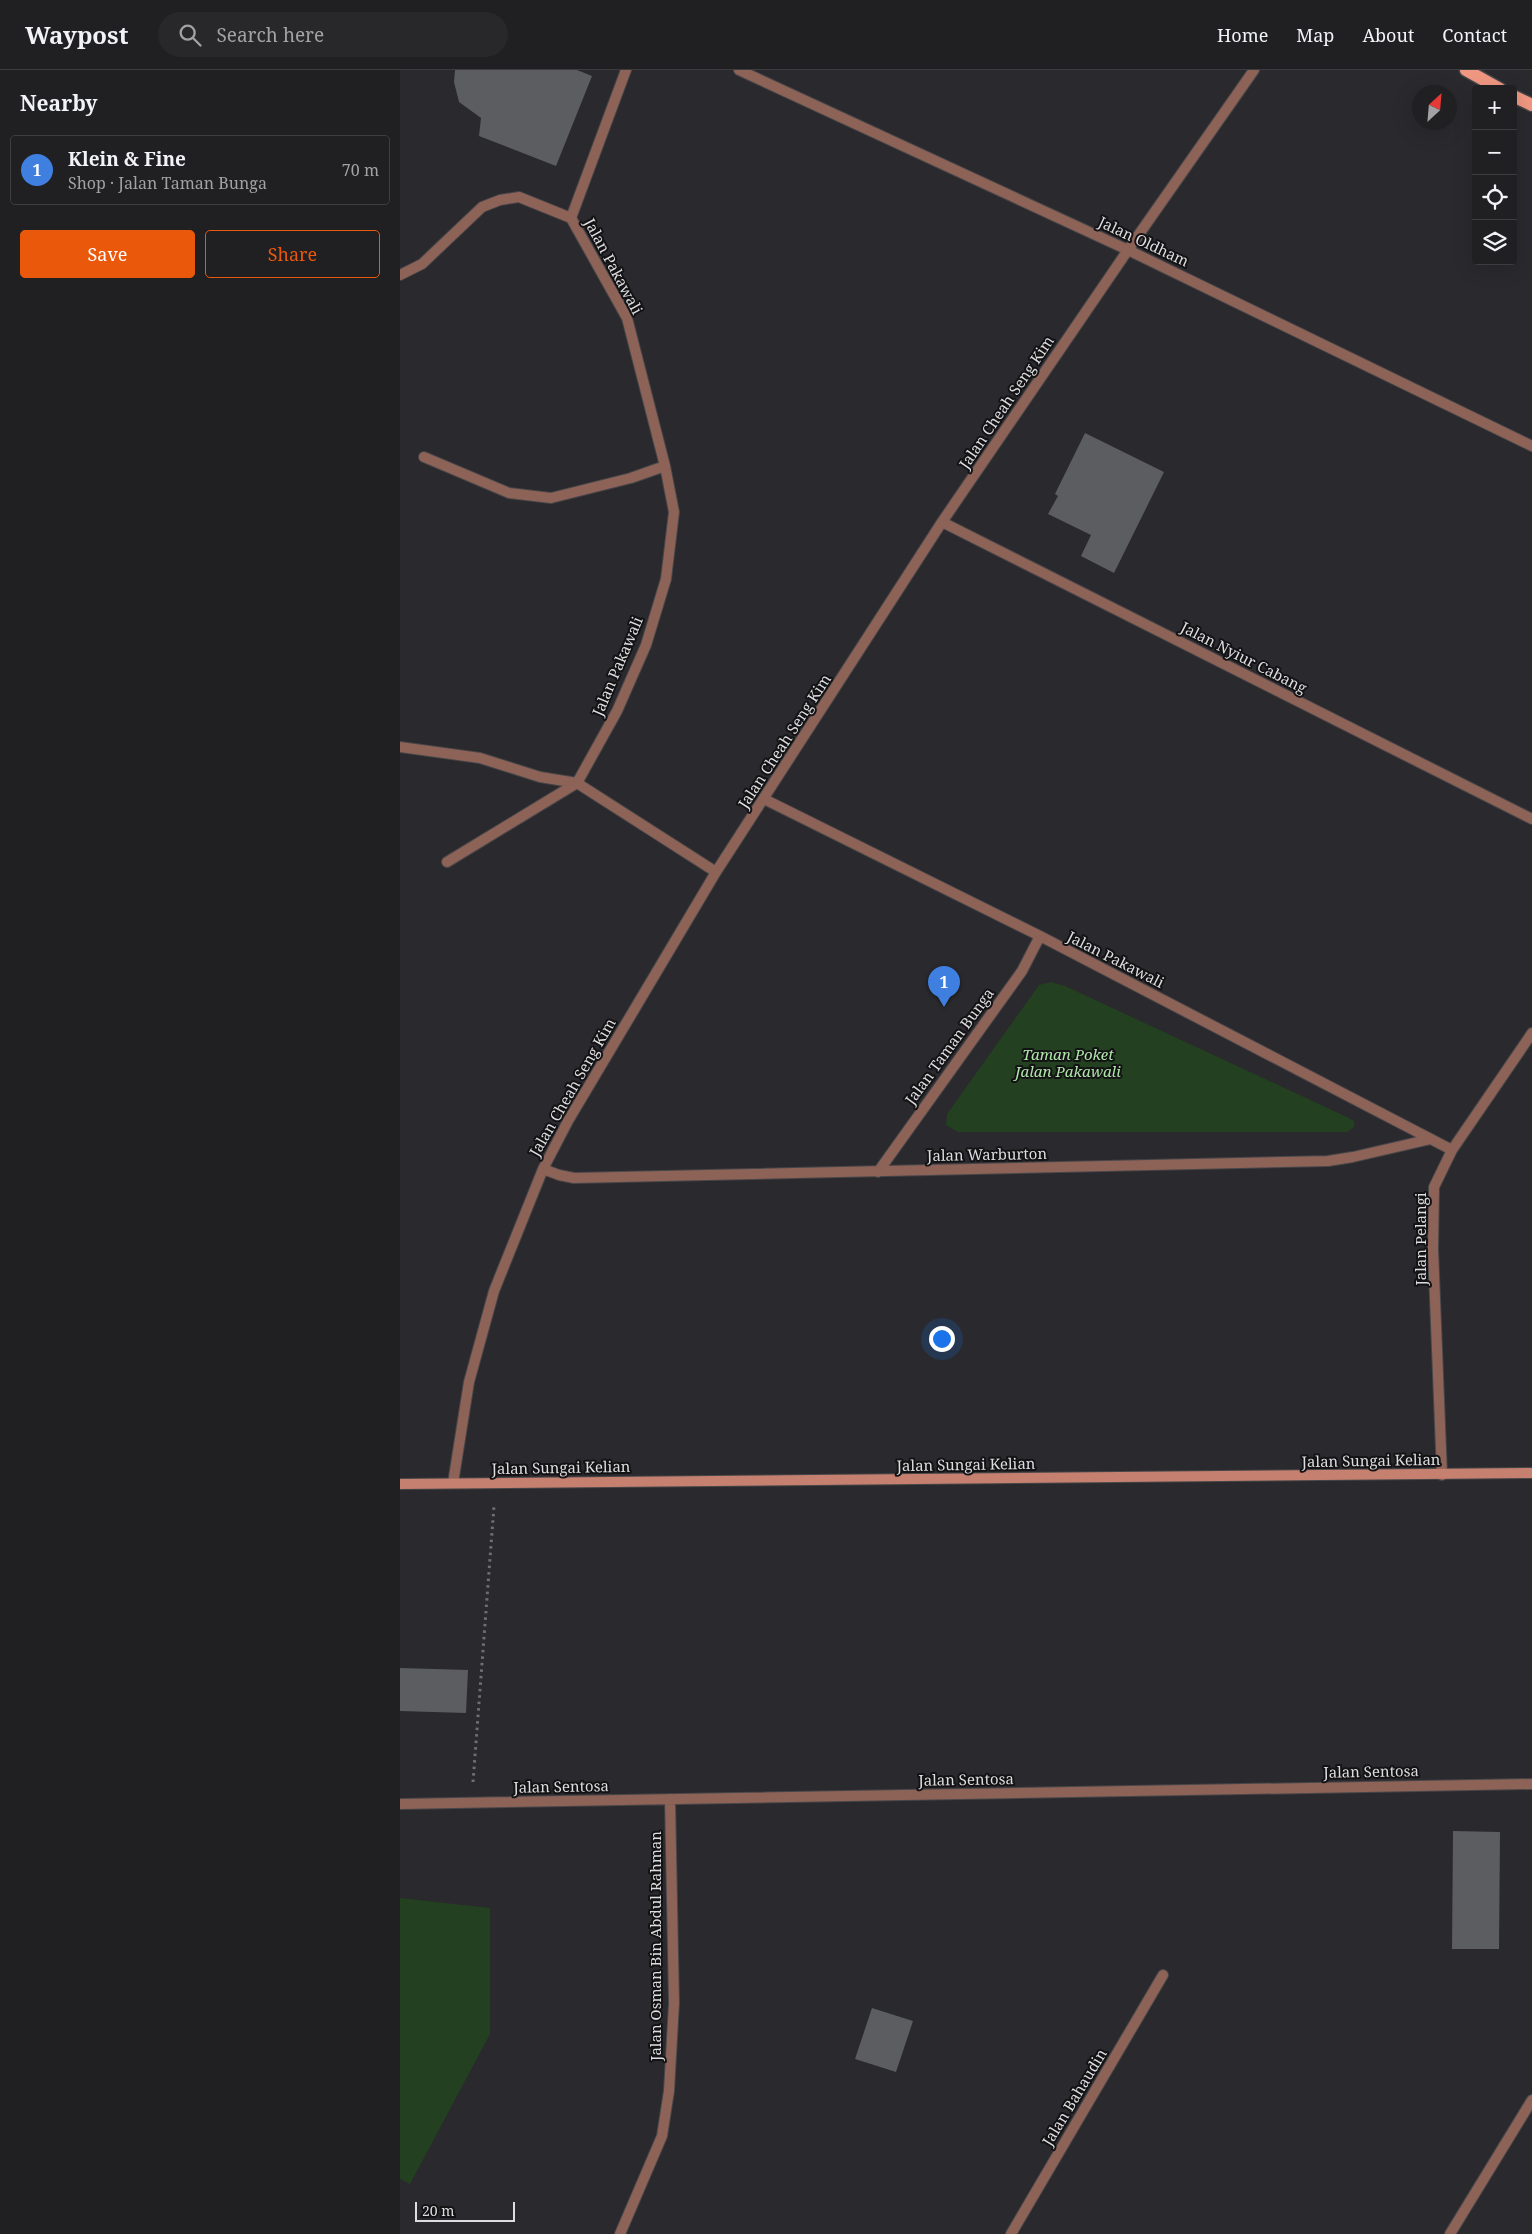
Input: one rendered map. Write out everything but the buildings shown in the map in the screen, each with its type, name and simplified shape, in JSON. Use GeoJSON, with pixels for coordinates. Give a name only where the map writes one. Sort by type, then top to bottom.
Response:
{"type":"FeatureCollection","features":[{"type":"Feature","properties":{"kind":"main road"},"geometry":{"type":"LineString","coordinates":[[1466,70],[1493,85]]}},
{"type":"Feature","properties":{"kind":"main road"},"geometry":{"type":"LineString","coordinates":[[1517,98],[1532,105]]}},
{"type":"Feature","properties":{"kind":"street"},"geometry":{"type":"LineString","coordinates":[[570,218],[626,70]]}},
{"type":"Feature","properties":{"kind":"street","name":"Jalan Oldham"},"geometry":{"type":"LineString","coordinates":[[739,70],[1128,250],[1532,446]]}},
{"type":"Feature","properties":{"kind":"street","name":"Jalan Cheah Seng Kim"},"geometry":{"type":"LineString","coordinates":[[453,1483],[469,1382],[494,1291],[543,1169],[573,1113],[716,872],[942,522],[1254,70]]}},
{"type":"Feature","properties":{"kind":"street","name":"Jalan Pakawali"},"geometry":{"type":"LineString","coordinates":[[400,275],[422,264],[482,207],[500,200],[519,197],[570,218],[627,318],[665,466],[674,512],[666,579],[646,646],[617,711],[577,784]]}},
{"type":"Feature","properties":{"kind":"street"},"geometry":{"type":"LineString","coordinates":[[424,457],[509,493],[551,498],[631,478],[665,466]]}},
{"type":"Feature","properties":{"kind":"street","name":"Jalan Nyiur Cabang"},"geometry":{"type":"LineString","coordinates":[[942,522],[1532,819]]}},
{"type":"Feature","properties":{"kind":"street"},"geometry":{"type":"LineString","coordinates":[[400,747],[480,758],[540,777],[577,784],[716,872]]}},
{"type":"Feature","properties":{"kind":"street"},"geometry":{"type":"LineString","coordinates":[[447,862],[577,784]]}},
{"type":"Feature","properties":{"kind":"street","name":"Jalan Pakawali"},"geometry":{"type":"LineString","coordinates":[[764,799],[1040,936],[1452,1150]]}},
{"type":"Feature","properties":{"kind":"street","name":"Jalan Taman Bunga"},"geometry":{"type":"LineString","coordinates":[[878,1172],[1022,971],[1040,936]]}},
{"type":"Feature","properties":{"kind":"street","name":"Jalan Pelangi"},"geometry":{"type":"LineString","coordinates":[[1442,1475],[1433,1209],[1434,1186],[1452,1150],[1532,1033]]}},
{"type":"Feature","properties":{"kind":"street","name":"Jalan Warburton"},"geometry":{"type":"LineString","coordinates":[[543,1169],[574,1178],[1328,1161],[1353,1158],[1431,1139]]}},
{"type":"Feature","properties":{"kind":"street","name":"Jalan Sungai Kelian"},"geometry":{"type":"LineString","coordinates":[[400,1484],[1532,1473]]}},
{"type":"Feature","properties":{"kind":"street","name":"Jalan Sentosa"},"geometry":{"type":"LineString","coordinates":[[400,1804],[1532,1784]]}},
{"type":"Feature","properties":{"kind":"street","name":"Jalan Osman Bin Abdul Rahman"},"geometry":{"type":"LineString","coordinates":[[624,2233],[662,2136],[669,2091],[674,2003],[670,1799]]}},
{"type":"Feature","properties":{"kind":"street","name":"Jalan Bahaudin"},"geometry":{"type":"LineString","coordinates":[[1011,2234],[1163,1975]]}},
{"type":"Feature","properties":{"kind":"street"},"geometry":{"type":"LineString","coordinates":[[1450,2234],[1532,2100]]}},
{"type":"Feature","properties":{"kind":"path"},"geometry":{"type":"LineString","coordinates":[[471,1803],[496,1483]]}},
{"type":"Feature","properties":{"kind":"green space","name":"Taman Poket Jalan Pakawali"},"geometry":{"type":"Polygon","coordinates":[[[1051,982],[1065,986],[1347,1117],[1354,1121],[1354,1127],[1347,1132],[958,1132],[946,1125],[947,1114],[1039,985],[1051,982]]]}},
{"type":"Feature","properties":{"kind":"green space"},"geometry":{"type":"Polygon","coordinates":[[[400,1898],[490,1908],[490,2034],[410,2184],[400,2179],[400,1898]]]}},
{"type":"Feature","properties":{"kind":"place","name":"Klein & Fine"},"geometry":{"type":"Point","coordinates":[944,1007]}}]}
